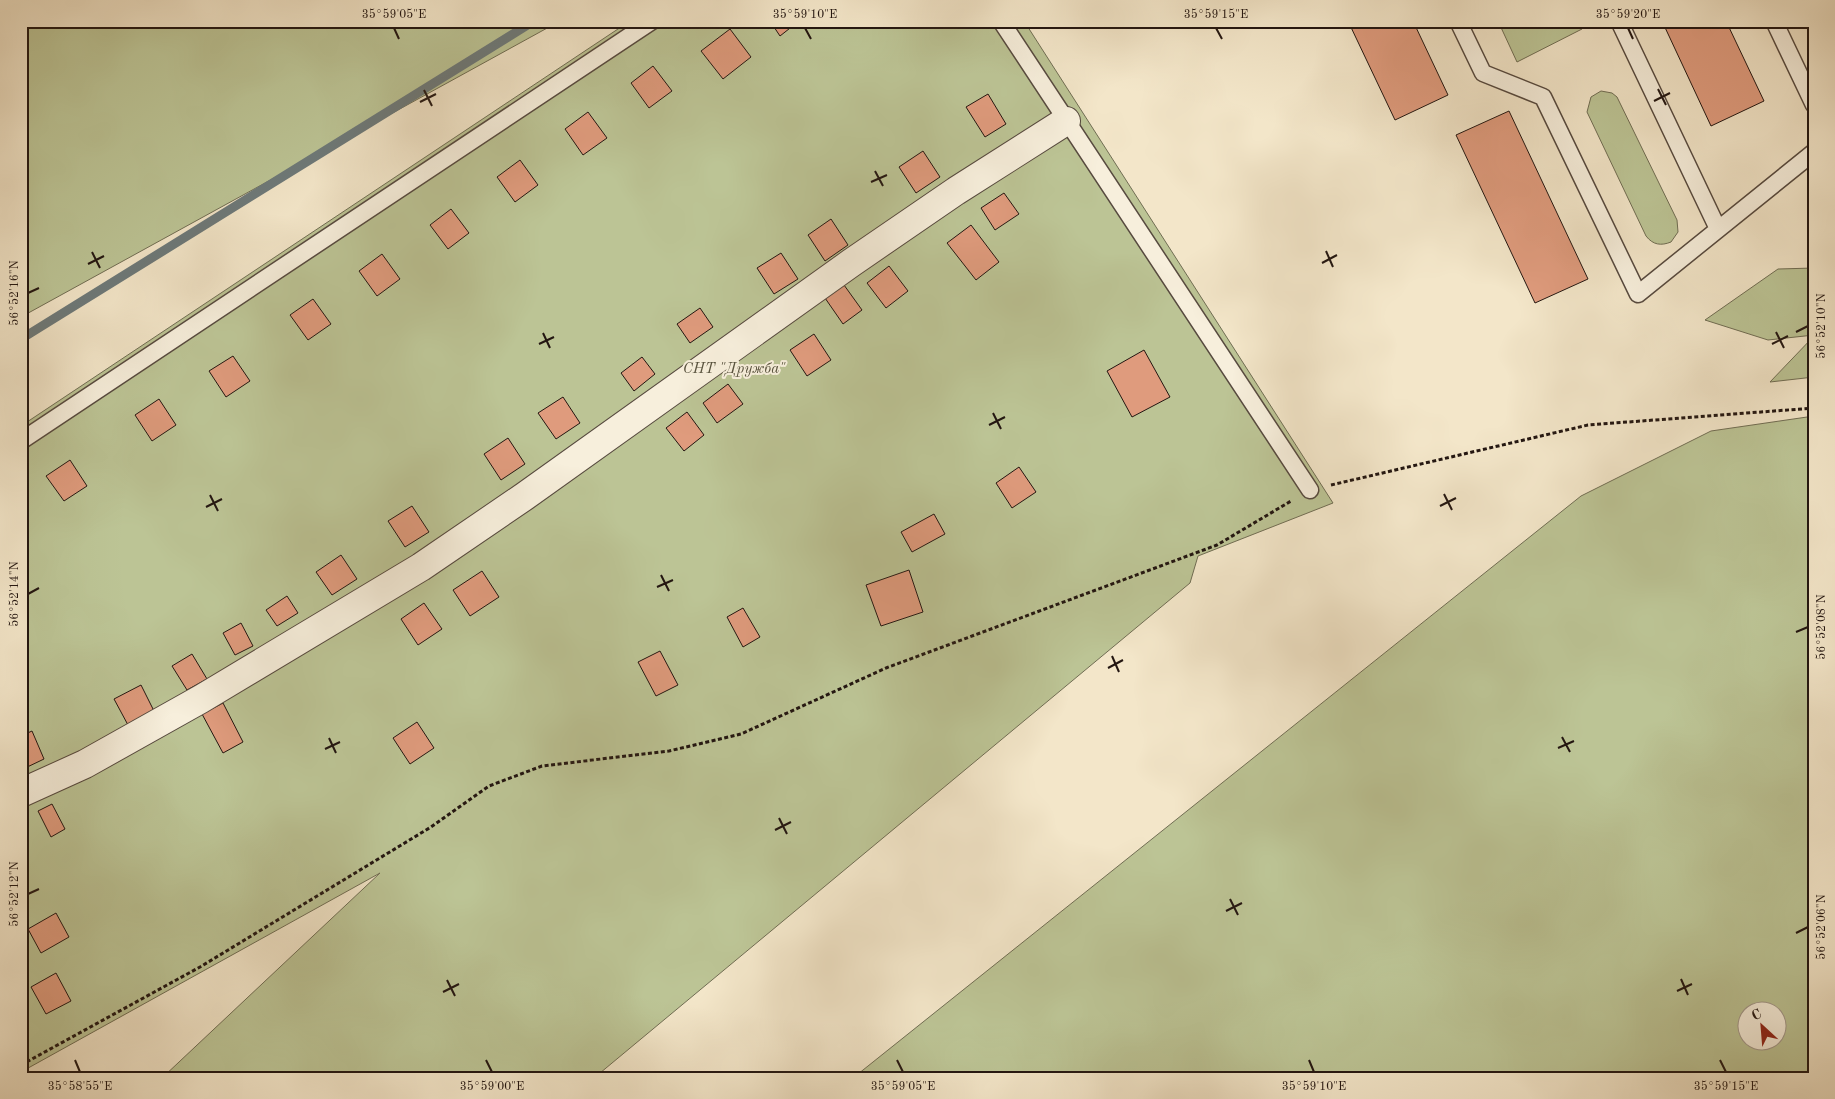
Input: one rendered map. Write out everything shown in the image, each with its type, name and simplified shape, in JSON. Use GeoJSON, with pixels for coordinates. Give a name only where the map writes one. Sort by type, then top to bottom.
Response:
{"type":"FeatureCollection","features":[{"type":"Feature","properties":{"kind":"street"},"geometry":{"type":"LineString","coordinates":[[21,793],[85,764],[201,699],[421,567],[867,252],[956,191],[1066,121]]}},
{"type":"Feature","properties":{"kind":"lane"},"geometry":{"type":"LineString","coordinates":[[21,441],[652,21]]}},
{"type":"Feature","properties":{"kind":"lane"},"geometry":{"type":"LineString","coordinates":[[1002,21],[1310,490]]}},
{"type":"Feature","properties":{"kind":"lane"},"geometry":{"type":"LineString","coordinates":[[1458,21],[1483,74],[1543,97],[1638,294],[1814,152]]}},
{"type":"Feature","properties":{"kind":"lane"},"geometry":{"type":"LineString","coordinates":[[1619,21],[1718,229]]}},
{"type":"Feature","properties":{"kind":"lane"},"geometry":{"type":"LineString","coordinates":[[1774,21],[1814,105]]}},
{"type":"Feature","properties":{"kind":"path"},"geometry":{"type":"LineString","coordinates":[[21,1065],[200,967],[431,826],[489,786],[542,766],[670,752],[741,734],[886,668],[1217,545],[1310,490],[1588,425],[1814,408]]}},
{"type":"Feature","properties":{"kind":"green space"},"geometry":{"type":"Polygon","coordinates":[[[21,21],[560,21],[21,317],[21,21]]]}},
{"type":"Feature","properties":{"kind":"green space","name":"СНТ \"Дружба\""},"geometry":{"type":"Polygon","coordinates":[[[630,21],[1024,21],[1333,503],[1198,556],[1190,583],[594,1078],[162,1078],[380,873],[21,1072],[21,426],[630,21]]]}},
{"type":"Feature","properties":{"kind":"green space"},"geometry":{"type":"Polygon","coordinates":[[[1498,21],[1578,21],[1582,29],[1517,62],[1498,21]]]}},
{"type":"Feature","properties":{"kind":"green space"},"geometry":{"type":"Polygon","coordinates":[[[1601,91],[1612,93],[1617,97],[1677,220],[1678,232],[1671,242],[1657,244],[1646,236],[1587,112],[1591,97],[1601,91]]]}},
{"type":"Feature","properties":{"kind":"green space"},"geometry":{"type":"Polygon","coordinates":[[[1814,268],[1814,335],[1768,340],[1705,320],[1778,269],[1814,268]]]}},
{"type":"Feature","properties":{"kind":"green space"},"geometry":{"type":"Polygon","coordinates":[[[1814,336],[1814,377],[1770,382],[1814,336]]]}},
{"type":"Feature","properties":{"kind":"green space"},"geometry":{"type":"Polygon","coordinates":[[[1814,416],[1814,1078],[853,1078],[1581,496],[1711,431],[1814,416]]]}},
{"type":"Feature","properties":{"kind":"building"},"geometry":{"type":"Polygon","coordinates":[[[770,21],[799,21],[780,36],[770,21]]]}},
{"type":"Feature","properties":{"kind":"building"},"geometry":{"type":"Polygon","coordinates":[[[1348,21],[1413,21],[1448,95],[1395,120],[1348,21]]]}},
{"type":"Feature","properties":{"kind":"building"},"geometry":{"type":"Polygon","coordinates":[[[1662,21],[1726,21],[1764,101],[1711,126],[1662,21]]]}},
{"type":"Feature","properties":{"kind":"building"},"geometry":{"type":"Polygon","coordinates":[[[730,29],[751,57],[723,79],[701,51],[730,29]]]}},
{"type":"Feature","properties":{"kind":"building"},"geometry":{"type":"Polygon","coordinates":[[[653,66],[672,91],[649,108],[631,83],[653,66]]]}},
{"type":"Feature","properties":{"kind":"building"},"geometry":{"type":"Polygon","coordinates":[[[988,94],[1006,124],[985,137],[966,107],[988,94]]]}},
{"type":"Feature","properties":{"kind":"building"},"geometry":{"type":"Polygon","coordinates":[[[1509,111],[1588,279],[1535,303],[1456,135],[1509,111]]]}},
{"type":"Feature","properties":{"kind":"building"},"geometry":{"type":"Polygon","coordinates":[[[588,112],[607,138],[583,155],[565,129],[588,112]]]}},
{"type":"Feature","properties":{"kind":"building"},"geometry":{"type":"Polygon","coordinates":[[[923,151],[940,177],[916,193],[899,167],[923,151]]]}},
{"type":"Feature","properties":{"kind":"building"},"geometry":{"type":"Polygon","coordinates":[[[520,160],[538,185],[515,202],[497,177],[520,160]]]}},
{"type":"Feature","properties":{"kind":"building"},"geometry":{"type":"Polygon","coordinates":[[[1004,193],[1019,214],[995,230],[981,208],[1004,193]]]}},
{"type":"Feature","properties":{"kind":"building"},"geometry":{"type":"Polygon","coordinates":[[[451,209],[469,233],[448,249],[430,225],[451,209]]]}},
{"type":"Feature","properties":{"kind":"building"},"geometry":{"type":"Polygon","coordinates":[[[831,219],[848,245],[825,261],[808,235],[831,219]]]}},
{"type":"Feature","properties":{"kind":"building"},"geometry":{"type":"Polygon","coordinates":[[[971,225],[999,262],[976,280],[947,243],[971,225]]]}},
{"type":"Feature","properties":{"kind":"building"},"geometry":{"type":"Polygon","coordinates":[[[781,253],[798,279],[774,294],[757,268],[781,253]]]}},
{"type":"Feature","properties":{"kind":"building"},"geometry":{"type":"Polygon","coordinates":[[[382,254],[400,279],[377,296],[359,271],[382,254]]]}},
{"type":"Feature","properties":{"kind":"building"},"geometry":{"type":"Polygon","coordinates":[[[889,266],[908,291],[886,308],[867,283],[889,266]]]}},
{"type":"Feature","properties":{"kind":"building"},"geometry":{"type":"Polygon","coordinates":[[[844,285],[862,310],[843,324],[825,298],[844,285]]]}},
{"type":"Feature","properties":{"kind":"building"},"geometry":{"type":"Polygon","coordinates":[[[313,299],[331,324],[308,340],[290,315],[313,299]]]}},
{"type":"Feature","properties":{"kind":"building"},"geometry":{"type":"Polygon","coordinates":[[[700,308],[713,327],[690,343],[677,324],[700,308]]]}},
{"type":"Feature","properties":{"kind":"building"},"geometry":{"type":"Polygon","coordinates":[[[814,334],[831,360],[807,376],[790,350],[814,334]]]}},
{"type":"Feature","properties":{"kind":"building"},"geometry":{"type":"Polygon","coordinates":[[[1144,350],[1170,397],[1132,417],[1107,371],[1144,350]]]}},
{"type":"Feature","properties":{"kind":"building"},"geometry":{"type":"Polygon","coordinates":[[[233,356],[250,381],[226,397],[209,371],[233,356]]]}},
{"type":"Feature","properties":{"kind":"building"},"geometry":{"type":"Polygon","coordinates":[[[642,357],[655,374],[634,391],[621,373],[642,357]]]}},
{"type":"Feature","properties":{"kind":"building"},"geometry":{"type":"Polygon","coordinates":[[[728,384],[743,404],[717,423],[703,403],[728,384]]]}},
{"type":"Feature","properties":{"kind":"building"},"geometry":{"type":"Polygon","coordinates":[[[563,397],[580,423],[556,439],[538,413],[563,397]]]}},
{"type":"Feature","properties":{"kind":"building"},"geometry":{"type":"Polygon","coordinates":[[[159,399],[176,425],[152,441],[135,415],[159,399]]]}},
{"type":"Feature","properties":{"kind":"building"},"geometry":{"type":"Polygon","coordinates":[[[687,412],[704,435],[684,451],[666,428],[687,412]]]}},
{"type":"Feature","properties":{"kind":"building"},"geometry":{"type":"Polygon","coordinates":[[[508,438],[525,464],[501,480],[484,454],[508,438]]]}},
{"type":"Feature","properties":{"kind":"building"},"geometry":{"type":"Polygon","coordinates":[[[70,460],[87,486],[64,501],[46,476],[70,460]]]}},
{"type":"Feature","properties":{"kind":"building"},"geometry":{"type":"Polygon","coordinates":[[[1019,467],[1036,492],[1012,508],[996,483],[1019,467]]]}},
{"type":"Feature","properties":{"kind":"building"},"geometry":{"type":"Polygon","coordinates":[[[412,506],[429,532],[405,547],[388,521],[412,506]]]}},
{"type":"Feature","properties":{"kind":"building"},"geometry":{"type":"Polygon","coordinates":[[[934,514],[945,534],[912,552],[901,532],[934,514]]]}},
{"type":"Feature","properties":{"kind":"building"},"geometry":{"type":"Polygon","coordinates":[[[341,555],[357,579],[332,595],[316,572],[341,555]]]}},
{"type":"Feature","properties":{"kind":"building"},"geometry":{"type":"Polygon","coordinates":[[[909,570],[923,612],[881,626],[866,585],[909,570]]]}},
{"type":"Feature","properties":{"kind":"building"},"geometry":{"type":"Polygon","coordinates":[[[482,571],[499,597],[470,616],[453,590],[482,571]]]}},
{"type":"Feature","properties":{"kind":"building"},"geometry":{"type":"Polygon","coordinates":[[[287,596],[298,613],[277,626],[266,610],[287,596]]]}},
{"type":"Feature","properties":{"kind":"building"},"geometry":{"type":"Polygon","coordinates":[[[424,603],[442,629],[418,645],[401,619],[424,603]]]}},
{"type":"Feature","properties":{"kind":"building"},"geometry":{"type":"Polygon","coordinates":[[[743,608],[760,637],[743,647],[727,617],[743,608]]]}},
{"type":"Feature","properties":{"kind":"building"},"geometry":{"type":"Polygon","coordinates":[[[241,623],[253,646],[235,655],[223,633],[241,623]]]}},
{"type":"Feature","properties":{"kind":"building"},"geometry":{"type":"Polygon","coordinates":[[[660,651],[678,685],[656,696],[638,662],[660,651]]]}},
{"type":"Feature","properties":{"kind":"building"},"geometry":{"type":"Polygon","coordinates":[[[192,654],[207,679],[187,690],[172,666],[192,654]]]}},
{"type":"Feature","properties":{"kind":"building"},"geometry":{"type":"Polygon","coordinates":[[[141,685],[154,711],[128,725],[114,699],[141,685]]]}},
{"type":"Feature","properties":{"kind":"building"},"geometry":{"type":"Polygon","coordinates":[[[223,703],[243,742],[223,753],[202,714],[223,703]]]}},
{"type":"Feature","properties":{"kind":"building"},"geometry":{"type":"Polygon","coordinates":[[[417,722],[434,748],[410,764],[393,738],[417,722]]]}},
{"type":"Feature","properties":{"kind":"building"},"geometry":{"type":"Polygon","coordinates":[[[32,731],[44,759],[21,770],[21,736],[32,731]]]}},
{"type":"Feature","properties":{"kind":"building"},"geometry":{"type":"Polygon","coordinates":[[[52,804],[65,829],[51,837],[38,811],[52,804]]]}},
{"type":"Feature","properties":{"kind":"building"},"geometry":{"type":"Polygon","coordinates":[[[56,913],[69,937],[41,953],[28,929],[56,913]]]}},
{"type":"Feature","properties":{"kind":"building"},"geometry":{"type":"Polygon","coordinates":[[[56,973],[71,1001],[46,1014],[31,987],[56,973]]]}},
{"type":"Feature","properties":{"kind":"waterway"},"geometry":{"type":"LineString","coordinates":[[21,339],[534,21]]}}]}
